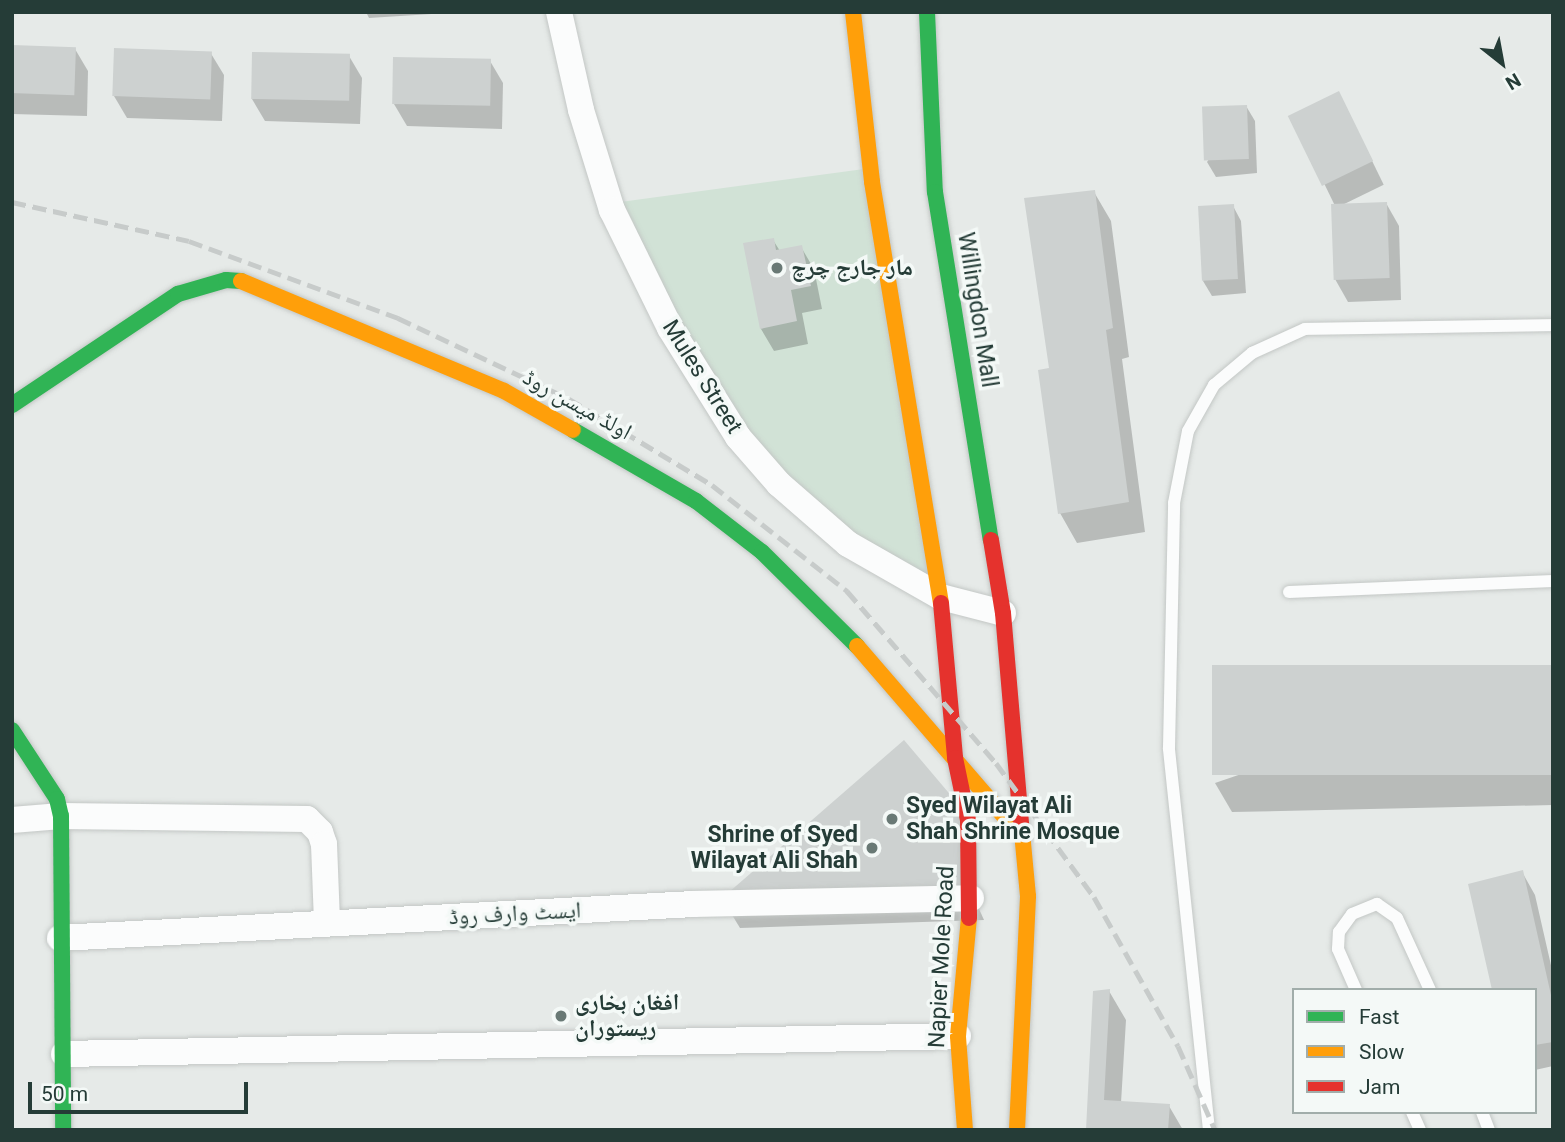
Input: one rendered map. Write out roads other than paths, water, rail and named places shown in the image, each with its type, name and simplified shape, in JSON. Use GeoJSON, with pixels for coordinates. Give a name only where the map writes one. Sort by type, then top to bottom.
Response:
{"type":"FeatureCollection","features":[{"type":"Feature","properties":{"kind":"main road"},"geometry":{"type":"LineString","coordinates":[[853,12],[872,182],[940,588]]}},
{"type":"Feature","properties":{"kind":"main road","name":"Willingdon Mall"},"geometry":{"type":"LineString","coordinates":[[927,12],[935,192],[1003,613]]}},
{"type":"Feature","properties":{"kind":"main road","name":"اولڈ میسن روڈ"},"geometry":{"type":"LineString","coordinates":[[12,405],[178,294],[201,284],[248,282],[504,391],[696,501],[762,552],[830,616],[934,729],[1023,838]]}},
{"type":"Feature","properties":{"kind":"main road","name":"Napier Mole Road"},"geometry":{"type":"LineString","coordinates":[[940,588],[955,758],[968,820],[971,898],[958,1036],[965,1130]]}},
{"type":"Feature","properties":{"kind":"main road"},"geometry":{"type":"LineString","coordinates":[[1003,613],[1028,896],[1017,1130]]}},
{"type":"Feature","properties":{"kind":"main road"},"geometry":{"type":"LineString","coordinates":[[12,730],[57,800],[61,816],[63,1130]]}},
{"type":"Feature","properties":{"kind":"street","name":"Mules Street"},"geometry":{"type":"LineString","coordinates":[[559,12],[581,110],[612,210],[670,328],[738,437],[779,484],[848,544],[940,588],[1003,613]]}},
{"type":"Feature","properties":{"kind":"street"},"geometry":{"type":"LineString","coordinates":[[12,821],[61,816],[307,819],[315,824],[324,844],[327,923]]}},
{"type":"Feature","properties":{"kind":"street","name":"ایسٹ وارف روڈ"},"geometry":{"type":"LineString","coordinates":[[60,937],[706,904],[971,898]]}},
{"type":"Feature","properties":{"kind":"street"},"geometry":{"type":"LineString","coordinates":[[64,1054],[958,1036]]}},
{"type":"Feature","properties":{"kind":"lane"},"geometry":{"type":"LineString","coordinates":[[1209,1130],[1169,748],[1174,503],[1188,431],[1214,385],[1252,353],[1305,329],[1553,325]]}},
{"type":"Feature","properties":{"kind":"lane"},"geometry":{"type":"LineString","coordinates":[[1289,592],[1553,580]]}},
{"type":"Feature","properties":{"kind":"lane"},"geometry":{"type":"LineString","coordinates":[[1355,988],[1338,948],[1339,932],[1352,914],[1377,904],[1397,918],[1429,988]]}},
{"type":"Feature","properties":{"kind":"lane"},"geometry":{"type":"LineString","coordinates":[[1413,1114],[1420,1130]]}},
{"type":"Feature","properties":{"kind":"railway"},"geometry":{"type":"LineString","coordinates":[[12,202],[189,241],[398,318],[569,399],[712,485],[847,591],[996,763],[1094,897],[1178,1046],[1215,1130]]}},
{"type":"Feature","properties":{"kind":"place","name":"مار جارج چرچ"},"geometry":{"type":"Point","coordinates":[777,268]}},
{"type":"Feature","properties":{"kind":"place","name":"Syed Wilayat Ali Shah Shrine Mosque"},"geometry":{"type":"Point","coordinates":[892,819]}},
{"type":"Feature","properties":{"kind":"place","name":"Shrine of Syed Wilayat Ali Shah"},"geometry":{"type":"Point","coordinates":[872,848]}},
{"type":"Feature","properties":{"kind":"place","name":"افغان بخاری ریستوران"},"geometry":{"type":"Point","coordinates":[561,1016]}}]}
